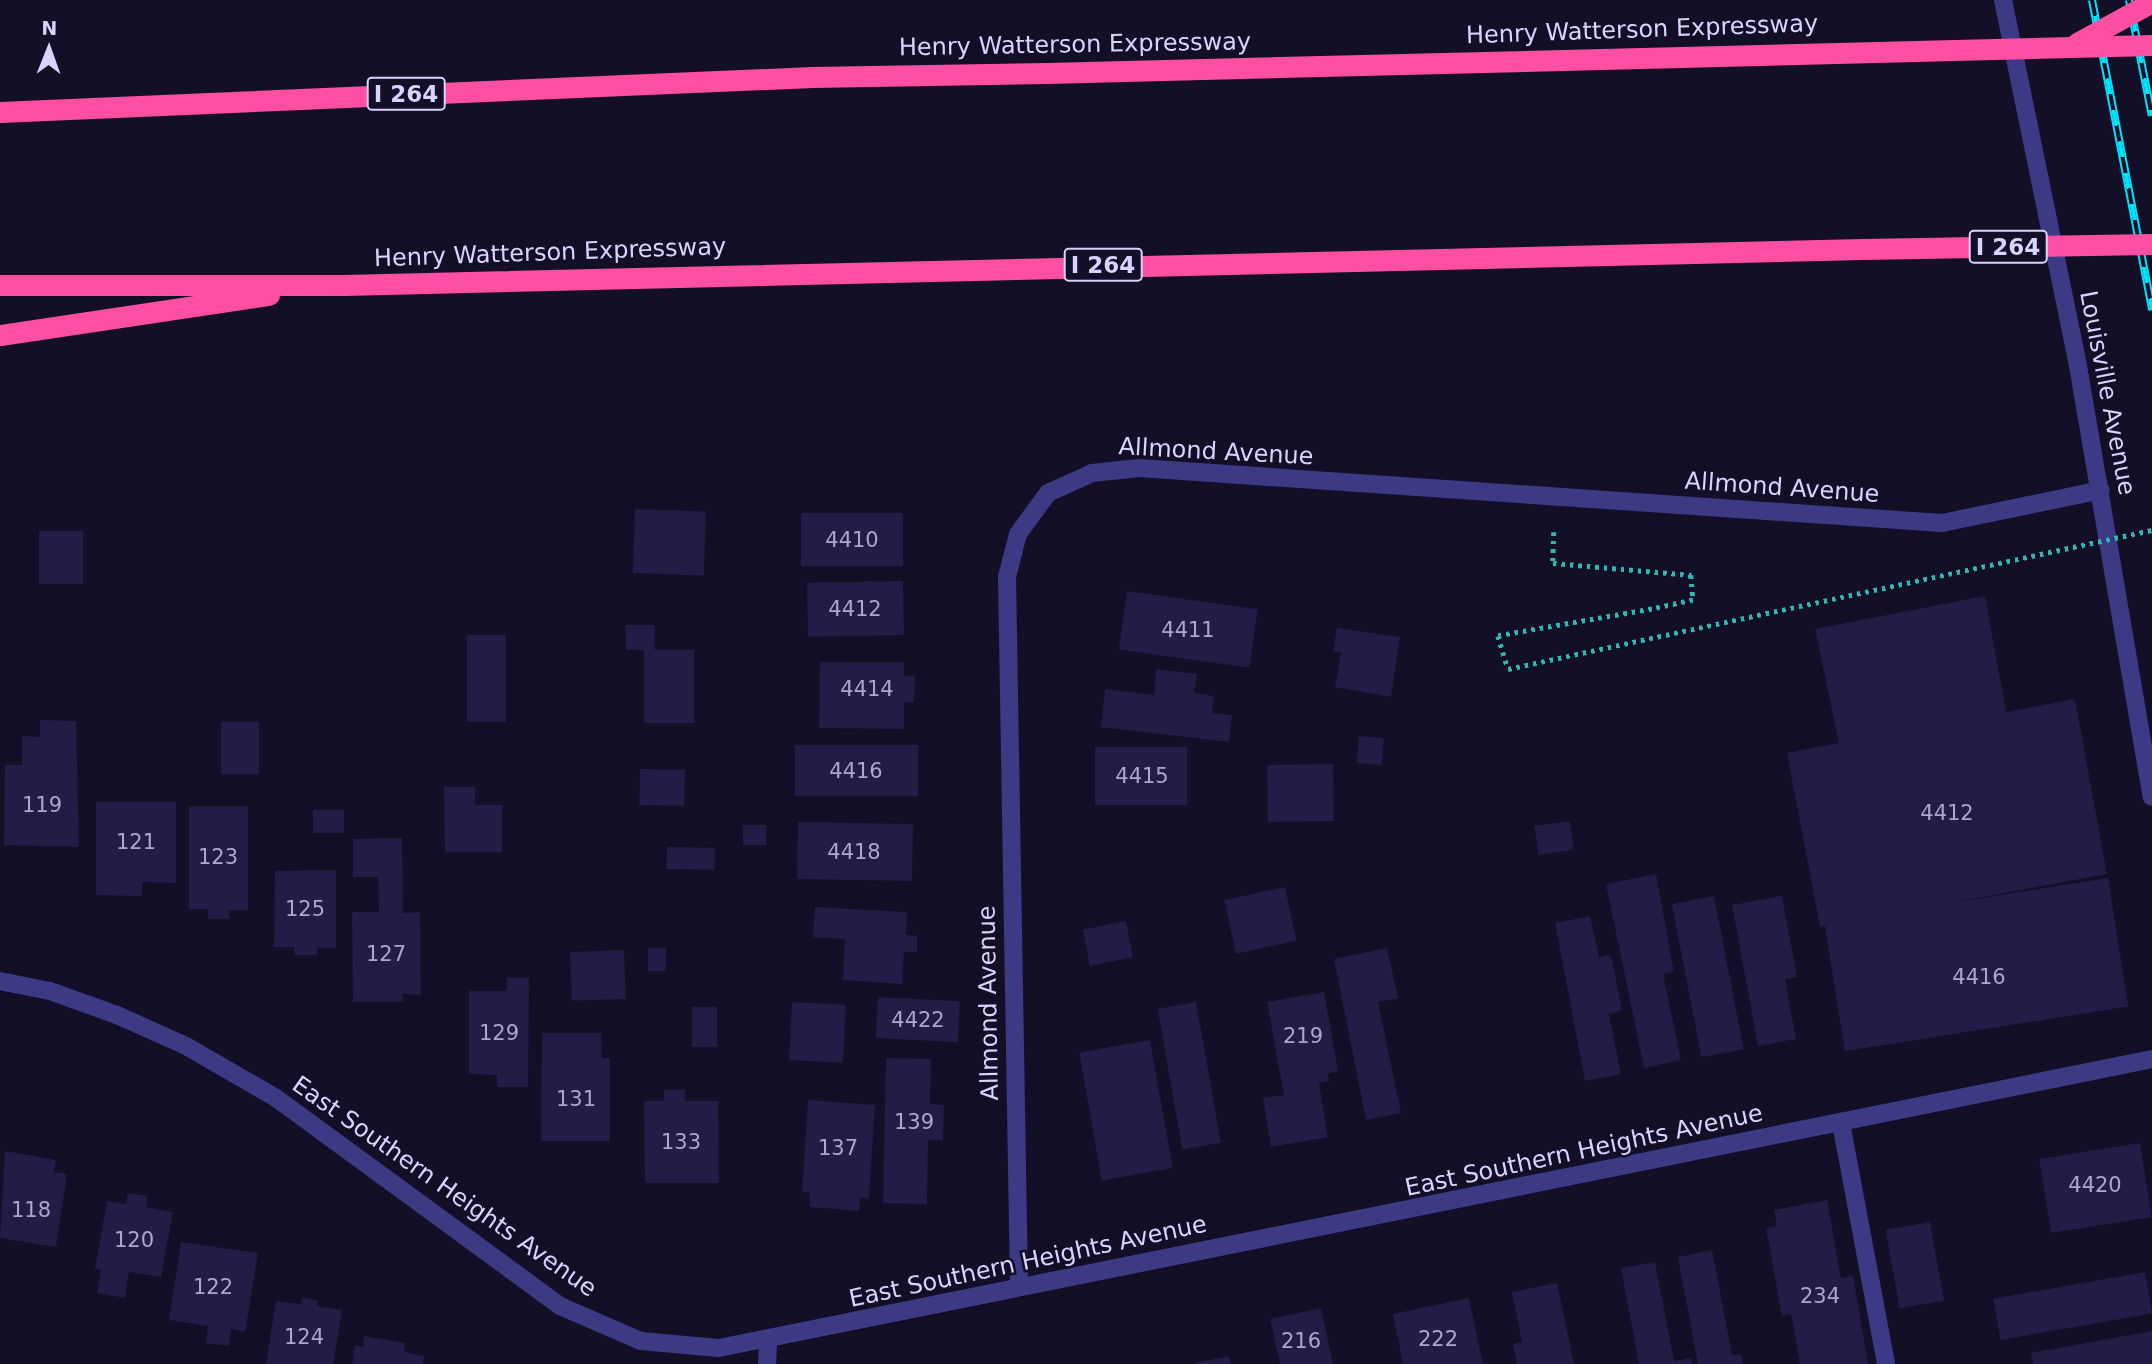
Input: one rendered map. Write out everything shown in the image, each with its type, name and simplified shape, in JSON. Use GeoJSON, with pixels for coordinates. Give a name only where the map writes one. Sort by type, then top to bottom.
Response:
{"type":"FeatureCollection","features":[{"type":"Feature","properties":{"kind":"highway"},"geometry":{"type":"LineString","coordinates":[[2075,44],[2152,2]]}},
{"type":"Feature","properties":{"kind":"highway","name":"Henry Watterson Expressway"},"geometry":{"type":"LineString","coordinates":[[0,111],[812,77],[1046,73],[2075,44],[2152,45]]}},
{"type":"Feature","properties":{"kind":"highway","name":"Henry Watterson Expressway"},"geometry":{"type":"LineString","coordinates":[[0,285],[344,285],[2152,244]]}},
{"type":"Feature","properties":{"kind":"highway"},"geometry":{"type":"LineString","coordinates":[[0,335],[344,285]]}},
{"type":"Feature","properties":{"kind":"street","name":"Louisville Avenue"},"geometry":{"type":"LineString","coordinates":[[2003,0],[2101,490],[2152,797]]}},
{"type":"Feature","properties":{"kind":"street","name":"Allmond Avenue"},"geometry":{"type":"LineString","coordinates":[[1019,1285],[1007,577],[1018,534],[1048,493],[1092,473],[1139,468],[1942,523],[2101,490]]}},
{"type":"Feature","properties":{"kind":"street","name":"East Southern Heights Avenue"},"geometry":{"type":"LineString","coordinates":[[0,981],[50,991],[117,1015],[186,1046],[276,1098],[560,1306],[606,1329],[641,1341],[719,1349],[768,1342],[1019,1285],[1438,1206],[2152,1059]]}},
{"type":"Feature","properties":{"kind":"street"},"geometry":{"type":"LineString","coordinates":[[1841,1123],[1886,1364]]}},
{"type":"Feature","properties":{"kind":"street"},"geometry":{"type":"LineString","coordinates":[[767,1364],[768,1342]]}},
{"type":"Feature","properties":{"kind":"path"},"geometry":{"type":"LineString","coordinates":[[1555,498],[1553,563],[1692,575],[1693,600],[1498,636],[1508,669],[2152,530]]}},
{"type":"Feature","properties":{"kind":"building"},"geometry":{"type":"Polygon","coordinates":[[[635,509],[706,511],[704,575],[633,573],[635,509]]]}},
{"type":"Feature","properties":{"kind":"building"},"geometry":{"type":"Polygon","coordinates":[[[801,513],[903,513],[903,566],[801,566],[801,513]]]}},
{"type":"Feature","properties":{"kind":"building"},"geometry":{"type":"Polygon","coordinates":[[[39,531],[83,531],[83,584],[39,584],[39,531]]]}},
{"type":"Feature","properties":{"kind":"building"},"geometry":{"type":"Polygon","coordinates":[[[903,581],[904,635],[808,637],[807,583],[903,581]]]}},
{"type":"Feature","properties":{"kind":"building"},"geometry":{"type":"Polygon","coordinates":[[[1127,591],[1258,609],[1250,668],[1119,649],[1127,591]]]}},
{"type":"Feature","properties":{"kind":"building"},"geometry":{"type":"Polygon","coordinates":[[[1985,596],[2006,712],[2075,699],[2107,874],[1820,927],[1787,753],[1839,743],[1815,629],[1985,596]]]}},
{"type":"Feature","properties":{"kind":"building"},"geometry":{"type":"Polygon","coordinates":[[[626,625],[654,625],[655,650],[694,650],[694,723],[644,723],[644,650],[626,650],[626,625]]]}},
{"type":"Feature","properties":{"kind":"building"},"geometry":{"type":"Polygon","coordinates":[[[1337,628],[1400,637],[1391,697],[1335,687],[1341,652],[1333,651],[1337,628]]]}},
{"type":"Feature","properties":{"kind":"building"},"geometry":{"type":"Polygon","coordinates":[[[467,635],[506,635],[506,722],[467,722],[467,635]]]}},
{"type":"Feature","properties":{"kind":"building"},"geometry":{"type":"Polygon","coordinates":[[[820,662],[904,662],[904,676],[915,676],[914,702],[904,703],[904,729],[819,728],[820,662]]]}},
{"type":"Feature","properties":{"kind":"building"},"geometry":{"type":"Polygon","coordinates":[[[1156,669],[1197,674],[1194,693],[1214,696],[1212,713],[1232,715],[1229,742],[1101,727],[1105,689],[1154,695],[1156,669]]]}},
{"type":"Feature","properties":{"kind":"building"},"geometry":{"type":"Polygon","coordinates":[[[40,720],[76,721],[79,847],[4,845],[5,765],[22,765],[22,736],[40,737],[40,720]]]}},
{"type":"Feature","properties":{"kind":"building"},"geometry":{"type":"Polygon","coordinates":[[[221,722],[259,722],[259,774],[221,774],[221,722]]]}},
{"type":"Feature","properties":{"kind":"building"},"geometry":{"type":"Polygon","coordinates":[[[1359,736],[1384,738],[1382,765],[1357,763],[1359,736]]]}},
{"type":"Feature","properties":{"kind":"building"},"geometry":{"type":"Polygon","coordinates":[[[795,745],[918,745],[918,796],[795,796],[795,745]]]}},
{"type":"Feature","properties":{"kind":"building"},"geometry":{"type":"Polygon","coordinates":[[[1095,747],[1187,747],[1187,805],[1095,805],[1095,747]]]}},
{"type":"Feature","properties":{"kind":"building"},"geometry":{"type":"Polygon","coordinates":[[[1333,764],[1334,821],[1268,822],[1267,765],[1333,764]]]}},
{"type":"Feature","properties":{"kind":"building"},"geometry":{"type":"Polygon","coordinates":[[[640,769],[685,770],[684,806],[639,805],[640,769]]]}},
{"type":"Feature","properties":{"kind":"building"},"geometry":{"type":"Polygon","coordinates":[[[444,787],[475,787],[475,805],[502,805],[502,852],[445,852],[444,787]]]}},
{"type":"Feature","properties":{"kind":"building"},"geometry":{"type":"Polygon","coordinates":[[[96,802],[176,802],[176,883],[142,882],[142,896],[96,895],[96,802]]]}},
{"type":"Feature","properties":{"kind":"building"},"geometry":{"type":"Polygon","coordinates":[[[189,806],[248,806],[248,910],[229,910],[229,919],[208,919],[208,909],[189,909],[189,806]]]}},
{"type":"Feature","properties":{"kind":"building"},"geometry":{"type":"Polygon","coordinates":[[[313,810],[344,810],[344,833],[313,833],[313,810]]]}},
{"type":"Feature","properties":{"kind":"building"},"geometry":{"type":"Polygon","coordinates":[[[1570,821],[1574,850],[1538,855],[1534,826],[1570,821]]]}},
{"type":"Feature","properties":{"kind":"building"},"geometry":{"type":"Polygon","coordinates":[[[798,822],[913,824],[912,881],[797,879],[798,822]]]}},
{"type":"Feature","properties":{"kind":"building"},"geometry":{"type":"Polygon","coordinates":[[[743,825],[766,825],[766,845],[743,845],[743,825]]]}},
{"type":"Feature","properties":{"kind":"building"},"geometry":{"type":"Polygon","coordinates":[[[402,838],[403,913],[420,912],[421,995],[402,994],[403,1002],[353,1002],[352,912],[379,912],[378,877],[353,877],[353,839],[402,838]]]}},
{"type":"Feature","properties":{"kind":"building"},"geometry":{"type":"Polygon","coordinates":[[[667,847],[715,848],[715,870],[667,869],[667,847]]]}},
{"type":"Feature","properties":{"kind":"building"},"geometry":{"type":"Polygon","coordinates":[[[336,870],[336,948],[317,948],[317,955],[294,955],[294,947],[274,947],[275,871],[336,870]]]}},
{"type":"Feature","properties":{"kind":"building"},"geometry":{"type":"Polygon","coordinates":[[[1656,874],[1674,972],[1663,974],[1681,1060],[1644,1068],[1606,884],[1656,874]]]}},
{"type":"Feature","properties":{"kind":"building"},"geometry":{"type":"Polygon","coordinates":[[[2108,878],[2128,1006],[1845,1051],[1825,923],[2108,878]]]}},
{"type":"Feature","properties":{"kind":"building"},"geometry":{"type":"Polygon","coordinates":[[[1285,887],[1296,941],[1236,954],[1224,900],[1285,887]]]}},
{"type":"Feature","properties":{"kind":"building"},"geometry":{"type":"Polygon","coordinates":[[[1714,896],[1744,1049],[1702,1057],[1672,904],[1714,896]]]}},
{"type":"Feature","properties":{"kind":"building"},"geometry":{"type":"Polygon","coordinates":[[[1782,896],[1797,977],[1785,979],[1796,1039],[1758,1046],[1732,905],[1782,896]]]}},
{"type":"Feature","properties":{"kind":"building"},"geometry":{"type":"Polygon","coordinates":[[[815,907],[907,912],[906,935],[917,936],[917,952],[904,952],[902,984],[843,980],[845,939],[813,937],[815,907]]]}},
{"type":"Feature","properties":{"kind":"building"},"geometry":{"type":"Polygon","coordinates":[[[1590,916],[1599,957],[1611,955],[1622,1010],[1609,1014],[1621,1074],[1585,1081],[1555,923],[1590,916]]]}},
{"type":"Feature","properties":{"kind":"building"},"geometry":{"type":"Polygon","coordinates":[[[1126,921],[1133,957],[1090,966],[1083,929],[1126,921]]]}},
{"type":"Feature","properties":{"kind":"building"},"geometry":{"type":"Polygon","coordinates":[[[648,948],[666,948],[666,971],[648,971],[648,948]]]}},
{"type":"Feature","properties":{"kind":"building"},"geometry":{"type":"Polygon","coordinates":[[[1387,948],[1398,998],[1378,1002],[1401,1113],[1366,1120],[1334,959],[1387,948]]]}},
{"type":"Feature","properties":{"kind":"building"},"geometry":{"type":"Polygon","coordinates":[[[624,950],[626,999],[572,1001],[570,952],[624,950]]]}},
{"type":"Feature","properties":{"kind":"building"},"geometry":{"type":"Polygon","coordinates":[[[507,978],[529,978],[528,1087],[497,1087],[497,1075],[469,1074],[469,991],[507,991],[507,978]]]}},
{"type":"Feature","properties":{"kind":"building"},"geometry":{"type":"Polygon","coordinates":[[[1324,992],[1338,1071],[1328,1074],[1329,1081],[1319,1083],[1328,1137],[1271,1147],[1263,1098],[1284,1095],[1267,1002],[1324,992]]]}},
{"type":"Feature","properties":{"kind":"building"},"geometry":{"type":"Polygon","coordinates":[[[878,997],[960,1001],[958,1042],[876,1038],[878,997]]]}},
{"type":"Feature","properties":{"kind":"building"},"geometry":{"type":"Polygon","coordinates":[[[792,1002],[846,1005],[843,1063],[789,1060],[792,1002]]]}},
{"type":"Feature","properties":{"kind":"building"},"geometry":{"type":"Polygon","coordinates":[[[1196,1002],[1221,1143],[1182,1150],[1158,1009],[1196,1002]]]}},
{"type":"Feature","properties":{"kind":"building"},"geometry":{"type":"Polygon","coordinates":[[[692,1007],[717,1007],[717,1047],[692,1047],[692,1007]]]}},
{"type":"Feature","properties":{"kind":"building"},"geometry":{"type":"Polygon","coordinates":[[[542,1033],[601,1033],[602,1058],[610,1058],[610,1141],[541,1141],[542,1033]]]}},
{"type":"Feature","properties":{"kind":"building"},"geometry":{"type":"Polygon","coordinates":[[[1150,1040],[1173,1168],[1102,1181],[1079,1053],[1150,1040]]]}},
{"type":"Feature","properties":{"kind":"building"},"geometry":{"type":"Polygon","coordinates":[[[886,1058],[931,1059],[930,1104],[944,1105],[943,1140],[928,1140],[927,1204],[883,1203],[886,1058]]]}},
{"type":"Feature","properties":{"kind":"building"},"geometry":{"type":"Polygon","coordinates":[[[664,1090],[685,1090],[685,1101],[718,1101],[719,1183],[645,1183],[644,1101],[664,1101],[664,1090]]]}},
{"type":"Feature","properties":{"kind":"building"},"geometry":{"type":"Polygon","coordinates":[[[808,1100],[875,1105],[869,1198],[860,1198],[859,1211],[810,1207],[810,1193],[802,1192],[808,1100]]]}},
{"type":"Feature","properties":{"kind":"building"},"geometry":{"type":"Polygon","coordinates":[[[2140,1143],[2152,1217],[2051,1233],[2039,1159],[2140,1143]]]}},
{"type":"Feature","properties":{"kind":"building"},"geometry":{"type":"Polygon","coordinates":[[[5,1151],[56,1160],[54,1172],[67,1174],[56,1247],[0,1238],[5,1151]]]}},
{"type":"Feature","properties":{"kind":"building"},"geometry":{"type":"Polygon","coordinates":[[[128,1193],[147,1196],[146,1207],[173,1212],[161,1277],[129,1272],[125,1298],[97,1293],[101,1270],[95,1269],[107,1201],[126,1204],[128,1193]]]}},
{"type":"Feature","properties":{"kind":"building"},"geometry":{"type":"Polygon","coordinates":[[[1827,1200],[1841,1278],[1853,1276],[1868,1364],[1800,1364],[1791,1314],[1782,1316],[1766,1228],[1777,1226],[1774,1210],[1827,1200]]]}},
{"type":"Feature","properties":{"kind":"building"},"geometry":{"type":"Polygon","coordinates":[[[1930,1222],[1944,1301],[1900,1309],[1886,1230],[1930,1222]]]}},
{"type":"Feature","properties":{"kind":"building"},"geometry":{"type":"Polygon","coordinates":[[[181,1242],[258,1253],[245,1332],[231,1329],[229,1346],[206,1343],[208,1326],[169,1320],[181,1242]]]}},
{"type":"Feature","properties":{"kind":"building"},"geometry":{"type":"Polygon","coordinates":[[[1712,1250],[1732,1355],[1741,1354],[1743,1364],[1698,1364],[1678,1257],[1712,1250]]]}},
{"type":"Feature","properties":{"kind":"building"},"geometry":{"type":"Polygon","coordinates":[[[1655,1262],[1674,1361],[1691,1358],[1692,1364],[1639,1364],[1621,1268],[1655,1262]]]}},
{"type":"Feature","properties":{"kind":"building"},"geometry":{"type":"Polygon","coordinates":[[[2145,1272],[2152,1313],[2001,1340],[1993,1299],[2145,1272]]]}},
{"type":"Feature","properties":{"kind":"building"},"geometry":{"type":"Polygon","coordinates":[[[1557,1283],[1574,1364],[1517,1364],[1513,1344],[1522,1342],[1512,1292],[1557,1283]]]}},
{"type":"Feature","properties":{"kind":"building"},"geometry":{"type":"Polygon","coordinates":[[[302,1297],[317,1300],[317,1306],[342,1310],[333,1364],[266,1364],[276,1301],[301,1304],[302,1297]]]}},
{"type":"Feature","properties":{"kind":"building"},"geometry":{"type":"Polygon","coordinates":[[[1469,1298],[1483,1364],[1403,1364],[1393,1314],[1469,1298]]]}},
{"type":"Feature","properties":{"kind":"building"},"geometry":{"type":"Polygon","coordinates":[[[1321,1308],[1333,1364],[1280,1364],[1270,1319],[1321,1308]]]}},
{"type":"Feature","properties":{"kind":"building"},"geometry":{"type":"Polygon","coordinates":[[[2152,1331],[2152,1364],[2033,1364],[2031,1353],[2152,1331]]]}},
{"type":"Feature","properties":{"kind":"building"},"geometry":{"type":"Polygon","coordinates":[[[364,1336],[405,1343],[404,1352],[424,1356],[423,1364],[352,1364],[355,1345],[363,1347],[364,1336]]]}},
{"type":"Feature","properties":{"kind":"building"},"geometry":{"type":"Polygon","coordinates":[[[1229,1356],[1231,1364],[1195,1364],[1195,1363],[1229,1356]]]}},
{"type":"Feature","properties":{"kind":"railway"},"geometry":{"type":"LineString","coordinates":[[2092,0],[2152,310]]}},
{"type":"Feature","properties":{"kind":"railway"},"geometry":{"type":"LineString","coordinates":[[2129,0],[2152,116]]}}]}
